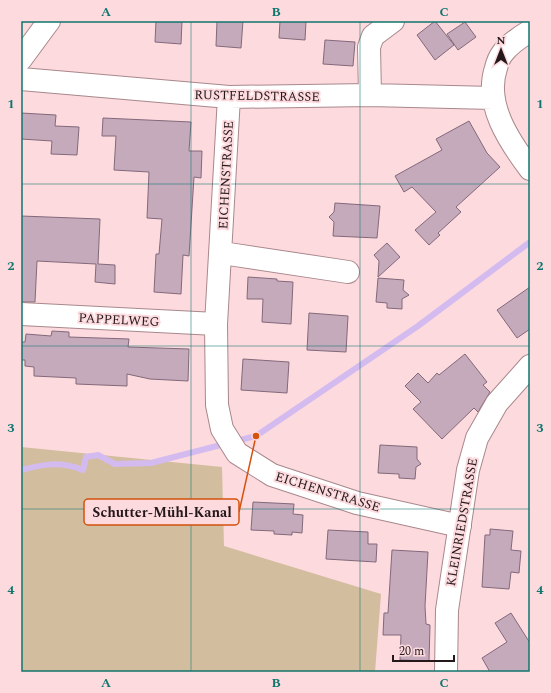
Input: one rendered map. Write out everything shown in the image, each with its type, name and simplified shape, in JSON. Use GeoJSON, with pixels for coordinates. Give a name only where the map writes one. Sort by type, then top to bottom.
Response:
{"type":"FeatureCollection","features":[{"type":"Feature","properties":{"kind":"street"},"geometry":{"type":"LineString","coordinates":[[21,59],[50,21]]}},
{"type":"Feature","properties":{"kind":"street"},"geometry":{"type":"LineString","coordinates":[[370,95],[369,47],[373,36],[393,21]]}},
{"type":"Feature","properties":{"kind":"street"},"geometry":{"type":"LineString","coordinates":[[530,31],[518,38],[501,54],[492,82],[493,98],[500,120],[530,169]]}},
{"type":"Feature","properties":{"kind":"street","name":"RUSTFELDSTRASSE"},"geometry":{"type":"LineString","coordinates":[[21,79],[229,97],[370,95],[493,98]]}},
{"type":"Feature","properties":{"kind":"street","name":"EICHENSTRASSE"},"geometry":{"type":"LineString","coordinates":[[229,97],[222,253],[216,324],[217,405],[222,429],[237,453],[272,475],[357,503],[460,526]]}},
{"type":"Feature","properties":{"kind":"street"},"geometry":{"type":"LineString","coordinates":[[222,253],[348,272]]}},
{"type":"Feature","properties":{"kind":"street","name":"PAPPELWEG"},"geometry":{"type":"LineString","coordinates":[[21,314],[216,324]]}},
{"type":"Feature","properties":{"kind":"street","name":"KLEINRIEDSTRASSE"},"geometry":{"type":"LineString","coordinates":[[446,672],[447,610],[468,470],[477,438],[497,403],[530,366]]}},
{"type":"Feature","properties":{"kind":"shaded area"},"geometry":{"type":"Polygon","coordinates":[[[21,447],[222,467],[224,546],[381,594],[375,672],[21,672],[21,447]]]}},
{"type":"Feature","properties":{"kind":"building"},"geometry":{"type":"Polygon","coordinates":[[[156,21],[182,21],[181,44],[155,42],[156,21]]]}},
{"type":"Feature","properties":{"kind":"building"},"geometry":{"type":"Polygon","coordinates":[[[217,21],[243,21],[241,48],[216,46],[217,21]]]}},
{"type":"Feature","properties":{"kind":"building"},"geometry":{"type":"Polygon","coordinates":[[[280,21],[306,21],[305,40],[279,38],[280,21]]]}},
{"type":"Feature","properties":{"kind":"building"},"geometry":{"type":"Polygon","coordinates":[[[435,21],[454,45],[435,60],[417,35],[435,21]]]}},
{"type":"Feature","properties":{"kind":"building"},"geometry":{"type":"Polygon","coordinates":[[[465,22],[476,37],[458,50],[447,34],[465,22]]]}},
{"type":"Feature","properties":{"kind":"building"},"geometry":{"type":"Polygon","coordinates":[[[325,40],[355,42],[353,66],[323,64],[325,40]]]}},
{"type":"Feature","properties":{"kind":"building"},"geometry":{"type":"Polygon","coordinates":[[[21,113],[56,115],[55,126],[79,127],[77,155],[51,154],[52,141],[21,139],[21,113]]]}},
{"type":"Feature","properties":{"kind":"building"},"geometry":{"type":"Polygon","coordinates":[[[103,118],[191,122],[189,151],[202,151],[201,178],[194,177],[189,256],[183,255],[181,294],[154,292],[156,254],[159,254],[162,219],[147,218],[149,172],[114,170],[116,136],[102,136],[103,118]]]}},
{"type":"Feature","properties":{"kind":"building"},"geometry":{"type":"Polygon","coordinates":[[[469,121],[487,153],[500,167],[456,207],[461,212],[438,233],[440,235],[429,245],[415,230],[436,212],[412,187],[404,192],[395,176],[442,150],[436,139],[469,121]]]}},
{"type":"Feature","properties":{"kind":"building"},"geometry":{"type":"Polygon","coordinates":[[[335,203],[380,206],[377,238],[333,236],[334,222],[329,217],[334,212],[335,203]]]}},
{"type":"Feature","properties":{"kind":"building"},"geometry":{"type":"Polygon","coordinates":[[[21,216],[100,219],[98,264],[115,265],[115,284],[95,282],[96,264],[37,261],[35,302],[21,302],[21,216]]]}},
{"type":"Feature","properties":{"kind":"building"},"geometry":{"type":"Polygon","coordinates":[[[387,243],[400,257],[378,277],[379,261],[374,255],[387,243]]]}},
{"type":"Feature","properties":{"kind":"building"},"geometry":{"type":"Polygon","coordinates":[[[248,277],[277,279],[277,281],[293,282],[291,324],[262,322],[263,299],[247,299],[248,277]]]}},
{"type":"Feature","properties":{"kind":"building"},"geometry":{"type":"Polygon","coordinates":[[[378,278],[404,280],[403,290],[409,295],[402,299],[402,309],[387,308],[387,303],[376,302],[378,278]]]}},
{"type":"Feature","properties":{"kind":"building"},"geometry":{"type":"Polygon","coordinates":[[[530,287],[530,329],[517,338],[497,310],[530,287]]]}},
{"type":"Feature","properties":{"kind":"building"},"geometry":{"type":"Polygon","coordinates":[[[309,313],[348,316],[346,352],[307,350],[309,313]]]}},
{"type":"Feature","properties":{"kind":"building"},"geometry":{"type":"Polygon","coordinates":[[[52,331],[69,332],[69,337],[129,339],[128,347],[189,349],[188,381],[150,379],[127,374],[127,386],[76,384],[76,378],[34,376],[34,367],[25,366],[25,360],[21,360],[21,342],[25,342],[26,334],[51,336],[52,331]]]}},
{"type":"Feature","properties":{"kind":"building"},"geometry":{"type":"Polygon","coordinates":[[[465,354],[487,382],[483,385],[490,392],[478,412],[474,408],[442,439],[413,409],[421,402],[405,386],[418,373],[428,383],[437,373],[439,375],[465,354]]]}},
{"type":"Feature","properties":{"kind":"building"},"geometry":{"type":"Polygon","coordinates":[[[243,359],[289,362],[287,393],[241,390],[243,359]]]}},
{"type":"Feature","properties":{"kind":"building"},"geometry":{"type":"Polygon","coordinates":[[[380,445],[417,447],[417,459],[421,464],[416,467],[415,479],[399,478],[399,474],[378,473],[380,445]]]}},
{"type":"Feature","properties":{"kind":"building"},"geometry":{"type":"Polygon","coordinates":[[[253,502],[294,504],[293,514],[303,515],[302,533],[292,532],[292,535],[274,534],[274,531],[251,530],[253,502]]]}},
{"type":"Feature","properties":{"kind":"building"},"geometry":{"type":"Polygon","coordinates":[[[490,529],[513,531],[511,550],[521,551],[519,573],[511,572],[509,589],[482,587],[485,535],[490,535],[490,529]]]}},
{"type":"Feature","properties":{"kind":"building"},"geometry":{"type":"Polygon","coordinates":[[[328,530],[368,532],[368,544],[377,544],[376,562],[326,559],[328,530]]]}},
{"type":"Feature","properties":{"kind":"building"},"geometry":{"type":"Polygon","coordinates":[[[392,550],[428,552],[425,606],[426,624],[430,625],[429,661],[400,660],[401,635],[383,635],[384,613],[388,613],[392,550]]]}},
{"type":"Feature","properties":{"kind":"building"},"geometry":{"type":"Polygon","coordinates":[[[511,613],[530,643],[530,672],[490,672],[482,658],[507,642],[495,623],[511,613]]]}},
{"type":"Feature","properties":{"kind":"waterway"},"geometry":{"type":"LineString","coordinates":[[21,470],[52,464],[67,465],[83,470],[86,457],[98,455],[115,464],[151,463],[256,436],[418,326],[530,242]]}},
{"type":"Feature","properties":{"kind":"place","name":"Schutter-Mühl-Kanal"},"geometry":{"type":"Point","coordinates":[256,436]}}]}
